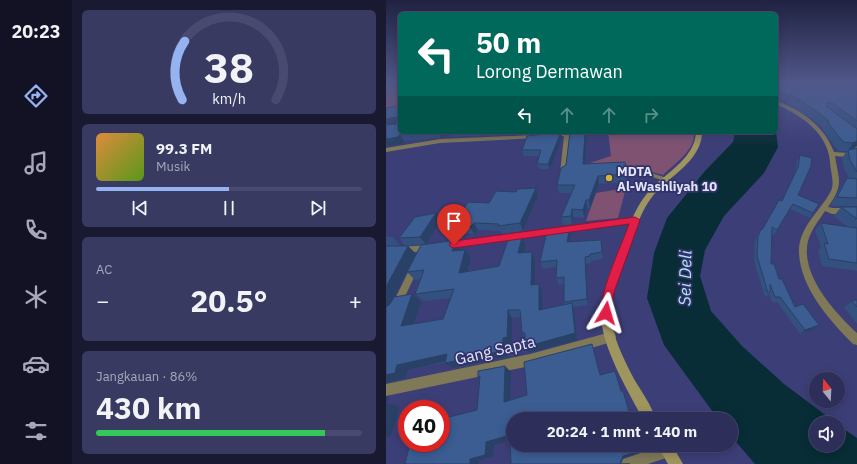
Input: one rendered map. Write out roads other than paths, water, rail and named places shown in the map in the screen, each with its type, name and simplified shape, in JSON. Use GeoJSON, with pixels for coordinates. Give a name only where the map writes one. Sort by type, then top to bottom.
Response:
{"type":"FeatureCollection","features":[{"type":"Feature","properties":{"kind":"street"},"geometry":{"type":"LineString","coordinates":[[779,104],[805,118],[819,132],[832,154],[834,170],[841,183],[808,231],[803,248],[806,269],[814,289],[829,309],[857,340]]}},
{"type":"Feature","properties":{"kind":"street"},"geometry":{"type":"LineString","coordinates":[[444,141],[448,134]]}},
{"type":"Feature","properties":{"kind":"street"},"geometry":{"type":"LineString","coordinates":[[547,136],[567,134],[563,173]]}},
{"type":"Feature","properties":{"kind":"street"},"geometry":{"type":"LineString","coordinates":[[646,412],[623,368],[611,337],[606,313],[608,292],[635,220],[649,195],[699,145],[699,134]]}},
{"type":"Feature","properties":{"kind":"street"},"geometry":{"type":"LineString","coordinates":[[386,150],[444,141],[540,136]]}},
{"type":"Feature","properties":{"kind":"street"},"geometry":{"type":"LineString","coordinates":[[832,154],[850,155],[853,154],[857,148]]}},
{"type":"Feature","properties":{"kind":"street"},"geometry":{"type":"LineString","coordinates":[[825,208],[832,211],[857,211]]}},
{"type":"Feature","properties":{"kind":"street"},"geometry":{"type":"LineString","coordinates":[[390,250],[424,249],[635,220]]}},
{"type":"Feature","properties":{"kind":"street"},"geometry":{"type":"LineString","coordinates":[[395,308],[424,249]]}},
{"type":"Feature","properties":{"kind":"street","name":"Gang Sapta"},"geometry":{"type":"LineString","coordinates":[[386,390],[530,360],[611,337]]}},
{"type":"Feature","properties":{"kind":"street"},"geometry":{"type":"LineString","coordinates":[[628,464],[656,452]]}},
{"type":"Feature","properties":{"kind":"street"},"geometry":{"type":"LineString","coordinates":[[668,452],[676,464]]}},
{"type":"Feature","properties":{"kind":"lane"},"geometry":{"type":"LineString","coordinates":[[632,169],[666,179]]}},
{"type":"Feature","properties":{"kind":"water","name":"Sei Deli"},"geometry":{"type":"Polygon","coordinates":[[[735,134],[776,134],[778,147],[764,173],[724,216],[705,250],[700,276],[711,311],[742,346],[784,384],[809,403],[809,408],[816,408],[827,416],[809,416],[809,452],[845,452],[845,430],[857,438],[857,464],[755,464],[738,444],[738,412],[713,412],[664,345],[647,298],[654,253],[667,218],[705,171],[733,142],[735,134]]]}},
{"type":"Feature","properties":{"kind":"place","name":"MDTA Al-Washliyah 10"},"geometry":{"type":"Point","coordinates":[609,178]}}]}
